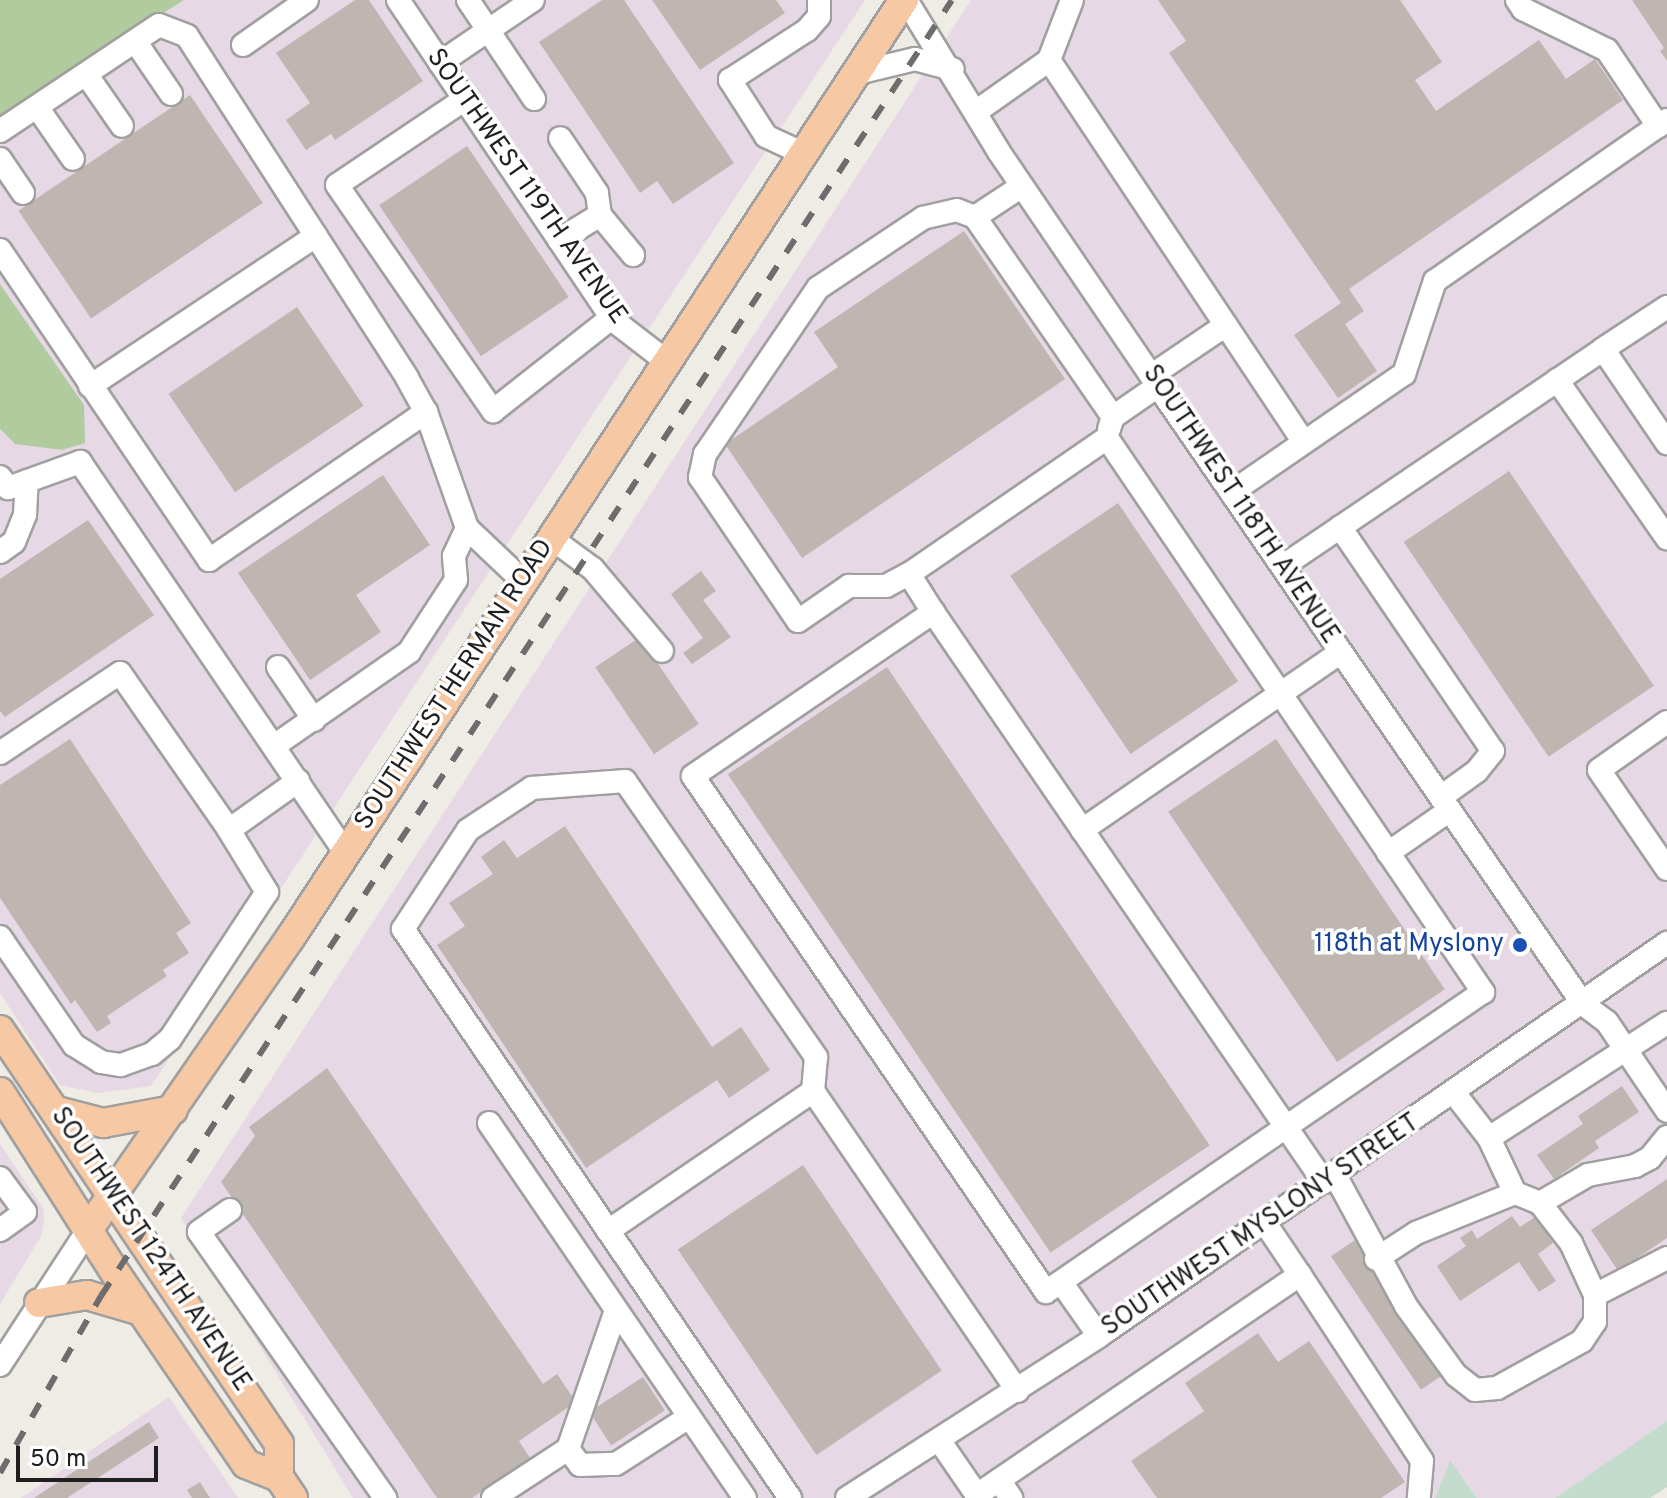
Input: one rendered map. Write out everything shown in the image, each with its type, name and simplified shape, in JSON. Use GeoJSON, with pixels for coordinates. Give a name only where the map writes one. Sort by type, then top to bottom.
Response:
{"type":"FeatureCollection","features":[{"type":"Feature","properties":{"kind":"main road","name":"SOUTHWEST HERMAN ROAD"},"geometry":{"type":"LineString","coordinates":[[88,1230],[346,853],[853,74],[905,0]]}},
{"type":"Feature","properties":{"kind":"main road","name":"SOUTHWEST 124TH AVENUE"},"geometry":{"type":"LineString","coordinates":[[0,1030],[113,1193],[279,1444],[286,1487]]}},
{"type":"Feature","properties":{"kind":"main road","name":"SOUTHWEST 124TH AVENUE"},"geometry":{"type":"LineString","coordinates":[[0,1092],[141,1311],[246,1464],[286,1487]]}},
{"type":"Feature","properties":{"kind":"main road"},"geometry":{"type":"LineString","coordinates":[[57,1111],[103,1123],[173,1110]]}},
{"type":"Feature","properties":{"kind":"main road"},"geometry":{"type":"LineString","coordinates":[[39,1303],[87,1295],[141,1311]]}},
{"type":"Feature","properties":{"kind":"street"},"geometry":{"type":"LineString","coordinates":[[243,45],[307,0]]}},
{"type":"Feature","properties":{"kind":"street","name":"SOUTHWEST 119TH AVENUE"},"geometry":{"type":"LineString","coordinates":[[398,0],[611,318],[666,361]]}},
{"type":"Feature","properties":{"kind":"street"},"geometry":{"type":"LineString","coordinates":[[468,0],[534,99]]}},
{"type":"Feature","properties":{"kind":"street"},"geometry":{"type":"LineString","coordinates":[[440,63],[533,0]]}},
{"type":"Feature","properties":{"kind":"street"},"geometry":{"type":"LineString","coordinates":[[802,153],[766,136],[730,80],[807,30],[819,16],[819,0]]}},
{"type":"Feature","properties":{"kind":"street","name":"SOUTHWEST 118TH AVENUE"},"geometry":{"type":"LineString","coordinates":[[905,0],[953,69],[1022,186],[1341,652],[1583,1004],[1607,1022],[1667,1111]]}},
{"type":"Feature","properties":{"kind":"street"},"geometry":{"type":"LineString","coordinates":[[977,111],[1049,60],[1072,0]]}},
{"type":"Feature","properties":{"kind":"street"},"geometry":{"type":"LineString","coordinates":[[1232,492],[1404,374],[1435,281],[1663,123],[1607,50],[1523,9],[1517,0]]}},
{"type":"Feature","properties":{"kind":"street"},"geometry":{"type":"LineString","coordinates":[[0,131],[159,25],[187,36],[426,412],[467,528],[523,581]]}},
{"type":"Feature","properties":{"kind":"street"},"geometry":{"type":"LineString","coordinates":[[135,41],[171,94]]}},
{"type":"Feature","properties":{"kind":"street"},"geometry":{"type":"LineString","coordinates":[[853,74],[898,60],[953,69]]}},
{"type":"Feature","properties":{"kind":"street"},"geometry":{"type":"LineString","coordinates":[[1049,60],[1304,442]]}},
{"type":"Feature","properties":{"kind":"street"},"geometry":{"type":"LineString","coordinates":[[86,74],[122,126]]}},
{"type":"Feature","properties":{"kind":"street"},"geometry":{"type":"LineString","coordinates":[[465,99],[337,185],[493,411],[611,318]]}},
{"type":"Feature","properties":{"kind":"street"},"geometry":{"type":"LineString","coordinates":[[37,107],[73,159]]}},
{"type":"Feature","properties":{"kind":"street"},"geometry":{"type":"LineString","coordinates":[[560,138],[597,193],[600,215],[633,255]]}},
{"type":"Feature","properties":{"kind":"street"},"geometry":{"type":"LineString","coordinates":[[0,159],[23,193]]}},
{"type":"Feature","properties":{"kind":"street"},"geometry":{"type":"LineString","coordinates":[[975,217],[1022,186]]}},
{"type":"Feature","properties":{"kind":"street"},"geometry":{"type":"LineString","coordinates":[[933,612],[693,776],[1046,1292],[1483,992],[1279,694],[1110,428],[975,217],[957,210],[923,218],[818,288],[705,454],[700,477],[798,621],[849,586],[886,586],[909,574],[1110,428],[1155,380],[1226,325]]}},
{"type":"Feature","properties":{"kind":"street"},"geometry":{"type":"LineString","coordinates":[[559,240],[600,215]]}},
{"type":"Feature","properties":{"kind":"street"},"geometry":{"type":"LineString","coordinates":[[90,386],[316,236]]}},
{"type":"Feature","properties":{"kind":"street"},"geometry":{"type":"LineString","coordinates":[[0,250],[209,560],[426,412]]}},
{"type":"Feature","properties":{"kind":"street"},"geometry":{"type":"LineString","coordinates":[[1283,566],[1667,307]]}},
{"type":"Feature","properties":{"kind":"street"},"geometry":{"type":"LineString","coordinates":[[1603,349],[1667,443]]}},
{"type":"Feature","properties":{"kind":"street"},"geometry":{"type":"LineString","coordinates":[[1557,380],[1667,538]]}},
{"type":"Feature","properties":{"kind":"street"},"geometry":{"type":"LineString","coordinates":[[0,477],[8,488],[80,462],[346,853]]}},
{"type":"Feature","properties":{"kind":"street"},"geometry":{"type":"LineString","coordinates":[[0,552],[14,542],[25,515],[27,481]]}},
{"type":"Feature","properties":{"kind":"street"},"geometry":{"type":"LineString","coordinates":[[1340,527],[1491,743],[1489,761],[1388,853]]}},
{"type":"Feature","properties":{"kind":"street"},"geometry":{"type":"LineString","coordinates":[[274,746],[409,652],[456,580],[454,556],[467,528]]}},
{"type":"Feature","properties":{"kind":"street"},"geometry":{"type":"LineString","coordinates":[[551,538],[593,569],[662,651]]}},
{"type":"Feature","properties":{"kind":"street"},"geometry":{"type":"LineString","coordinates":[[909,574],[1286,1127],[1330,1179],[1376,1259],[1456,1375],[1475,1390],[1497,1388],[1582,1341],[1595,1322],[1595,1295],[1571,1243],[1540,1203],[1515,1193],[1489,1138],[1455,1094]]}},
{"type":"Feature","properties":{"kind":"street"},"geometry":{"type":"LineString","coordinates":[[1082,830],[1341,652]]}},
{"type":"Feature","properties":{"kind":"street"},"geometry":{"type":"LineString","coordinates":[[278,667],[314,720]]}},
{"type":"Feature","properties":{"kind":"street"},"geometry":{"type":"LineString","coordinates":[[0,753],[120,673],[229,830],[267,892],[170,1039],[152,1054],[121,1065],[101,1062],[74,1045],[0,937]]}},
{"type":"Feature","properties":{"kind":"street"},"geometry":{"type":"LineString","coordinates":[[1667,722],[1599,770],[1667,869]]}},
{"type":"Feature","properties":{"kind":"street"},"geometry":{"type":"LineString","coordinates":[[229,830],[298,781]]}},
{"type":"Feature","properties":{"kind":"street"},"geometry":{"type":"LineString","coordinates":[[790,1498],[403,929],[468,830],[532,788],[625,781],[816,1057],[813,1091],[1018,1391]]}},
{"type":"Feature","properties":{"kind":"street","name":"SOUTHWEST MYSLONY STREET"},"geometry":{"type":"LineString","coordinates":[[847,1498],[1018,1391],[1455,1094],[1667,943]]}},
{"type":"Feature","properties":{"kind":"street"},"geometry":{"type":"LineString","coordinates":[[1489,1138],[1624,1047],[1667,1023]]}},
{"type":"Feature","properties":{"kind":"street"},"geometry":{"type":"LineString","coordinates":[[608,1231],[813,1091]]}},
{"type":"Feature","properties":{"kind":"street"},"geometry":{"type":"LineString","coordinates":[[489,1123],[745,1498]]}},
{"type":"Feature","properties":{"kind":"street"},"geometry":{"type":"LineString","coordinates":[[1540,1203],[1588,1175],[1635,1166],[1650,1158],[1667,1137]]}},
{"type":"Feature","properties":{"kind":"street"},"geometry":{"type":"LineString","coordinates":[[0,1178],[25,1212],[0,1230]]}},
{"type":"Feature","properties":{"kind":"street"},"geometry":{"type":"LineString","coordinates":[[1376,1259],[1416,1233],[1515,1193]]}},
{"type":"Feature","properties":{"kind":"street"},"geometry":{"type":"LineString","coordinates":[[230,1210],[199,1232],[385,1498]]}},
{"type":"Feature","properties":{"kind":"street"},"geometry":{"type":"LineString","coordinates":[[1265,1223],[1422,1461],[1419,1498]]}},
{"type":"Feature","properties":{"kind":"street","name":"SOUTHWEST HERMAN ROAD"},"geometry":{"type":"LineString","coordinates":[[0,1365],[88,1230]]}},
{"type":"Feature","properties":{"kind":"street"},"geometry":{"type":"LineString","coordinates":[[1595,1295],[1667,1258]]}},
{"type":"Feature","properties":{"kind":"street"},"geometry":{"type":"LineString","coordinates":[[939,1440],[977,1495],[1005,1489],[1300,1275]]}},
{"type":"Feature","properties":{"kind":"street"},"geometry":{"type":"LineString","coordinates":[[1061,1282],[1099,1336]]}},
{"type":"Feature","properties":{"kind":"street"},"geometry":{"type":"LineString","coordinates":[[493,1498],[568,1449],[616,1310]]}},
{"type":"Feature","properties":{"kind":"street"},"geometry":{"type":"LineString","coordinates":[[568,1449],[580,1465],[616,1464],[689,1417]]}},
{"type":"Feature","properties":{"kind":"shaded area"},"geometry":{"type":"Polygon","coordinates":[[[184,0],[865,0],[151,1086],[97,1093],[60,1085],[0,993],[0,429],[15,444],[62,450],[83,405],[0,284],[0,116],[184,0]]]}},
{"type":"Feature","properties":{"kind":"shaded area"},"geometry":{"type":"Polygon","coordinates":[[[971,0],[1667,0],[1667,1421],[1555,1498],[1477,1498],[1450,1460],[1435,1498],[353,1498],[181,1218],[971,0]]]}},
{"type":"Feature","properties":{"kind":"shaded area"},"geometry":{"type":"Polygon","coordinates":[[[0,1144],[43,1208],[44,1222],[41,1236],[0,1304],[0,1144]]]}},
{"type":"Feature","properties":{"kind":"shaded area"},"geometry":{"type":"Polygon","coordinates":[[[169,1397],[238,1498],[21,1498],[169,1397]]]}},
{"type":"Feature","properties":{"kind":"green space"},"geometry":{"type":"Polygon","coordinates":[[[0,0],[184,0],[0,116],[0,0]]]}},
{"type":"Feature","properties":{"kind":"green space"},"geometry":{"type":"Polygon","coordinates":[[[0,284],[84,405],[85,443],[62,450],[15,444],[0,429],[0,284]]]}},
{"type":"Feature","properties":{"kind":"green space"},"geometry":{"type":"Polygon","coordinates":[[[1667,1421],[1667,1487],[1650,1498],[1555,1498],[1667,1421]]]}},
{"type":"Feature","properties":{"kind":"green space"},"geometry":{"type":"Polygon","coordinates":[[[1450,1460],[1477,1498],[1435,1498],[1450,1460]]]}},
{"type":"Feature","properties":{"kind":"building"},"geometry":{"type":"Polygon","coordinates":[[[355,0],[369,0],[423,81],[335,140],[331,134],[306,150],[286,120],[310,103],[276,53],[355,0]]]}},
{"type":"Feature","properties":{"kind":"building"},"geometry":{"type":"Polygon","coordinates":[[[602,0],[624,0],[734,163],[673,204],[657,181],[640,193],[539,42],[602,0]]]}},
{"type":"Feature","properties":{"kind":"building"},"geometry":{"type":"Polygon","coordinates":[[[652,0],[776,0],[785,13],[700,70],[652,0]]]}},
{"type":"Feature","properties":{"kind":"building"},"geometry":{"type":"Polygon","coordinates":[[[1158,0],[1400,0],[1442,62],[1415,80],[1436,111],[1539,40],[1566,79],[1595,59],[1623,100],[1349,289],[1364,311],[1345,324],[1377,371],[1338,398],[1294,335],[1341,303],[1169,53],[1186,41],[1158,0]]]}},
{"type":"Feature","properties":{"kind":"building"},"geometry":{"type":"Polygon","coordinates":[[[1632,0],[1667,0],[1667,61],[1660,51],[1664,48],[1632,0]]]}},
{"type":"Feature","properties":{"kind":"building"},"geometry":{"type":"Polygon","coordinates":[[[190,95],[263,203],[91,319],[18,211],[190,95]]]}},
{"type":"Feature","properties":{"kind":"building"},"geometry":{"type":"Polygon","coordinates":[[[467,146],[569,297],[481,356],[379,205],[467,146]]]}},
{"type":"Feature","properties":{"kind":"building"},"geometry":{"type":"Polygon","coordinates":[[[964,231],[1065,379],[802,558],[725,444],[838,367],[814,332],[964,231]]]}},
{"type":"Feature","properties":{"kind":"building"},"geometry":{"type":"Polygon","coordinates":[[[297,307],[364,406],[235,492],[168,394],[297,307]]]}},
{"type":"Feature","properties":{"kind":"building"},"geometry":{"type":"Polygon","coordinates":[[[1509,471],[1654,686],[1549,757],[1404,542],[1509,471]]]}},
{"type":"Feature","properties":{"kind":"building"},"geometry":{"type":"Polygon","coordinates":[[[383,475],[430,545],[356,595],[381,632],[310,680],[238,573],[383,475]]]}},
{"type":"Feature","properties":{"kind":"building"},"geometry":{"type":"Polygon","coordinates":[[[1118,503],[1238,681],[1130,754],[1010,576],[1118,503]]]}},
{"type":"Feature","properties":{"kind":"building"},"geometry":{"type":"Polygon","coordinates":[[[88,520],[154,615],[5,717],[0,711],[0,579],[88,520]]]}},
{"type":"Feature","properties":{"kind":"building"},"geometry":{"type":"Polygon","coordinates":[[[701,571],[716,591],[703,600],[731,637],[692,664],[683,653],[703,638],[671,594],[701,571]]]}},
{"type":"Feature","properties":{"kind":"building"},"geometry":{"type":"Polygon","coordinates":[[[640,637],[699,724],[654,754],[595,667],[640,637]]]}},
{"type":"Feature","properties":{"kind":"building"},"geometry":{"type":"Polygon","coordinates":[[[887,667],[1210,1145],[1050,1253],[728,774],[887,667]]]}},
{"type":"Feature","properties":{"kind":"building"},"geometry":{"type":"Polygon","coordinates":[[[70,739],[191,923],[176,933],[189,953],[163,970],[167,976],[107,1016],[111,1023],[97,1032],[75,1000],[71,1004],[0,898],[0,785],[70,739]]]}},
{"type":"Feature","properties":{"kind":"building"},"geometry":{"type":"Polygon","coordinates":[[[1276,739],[1445,989],[1337,1062],[1168,812],[1276,739]]]}},
{"type":"Feature","properties":{"kind":"building"},"geometry":{"type":"Polygon","coordinates":[[[565,826],[712,1047],[741,1027],[770,1070],[729,1098],[717,1080],[586,1168],[437,945],[465,926],[449,903],[493,874],[481,857],[504,840],[517,858],[565,826]]]}},
{"type":"Feature","properties":{"kind":"building"},"geometry":{"type":"Polygon","coordinates":[[[327,1068],[543,1384],[557,1374],[576,1402],[519,1441],[530,1458],[472,1498],[437,1498],[221,1182],[255,1136],[249,1127],[327,1068]]]}},
{"type":"Feature","properties":{"kind":"building"},"geometry":{"type":"Polygon","coordinates":[[[1622,1086],[1639,1112],[1595,1141],[1599,1148],[1554,1179],[1537,1155],[1583,1124],[1578,1116],[1622,1086]]]}},
{"type":"Feature","properties":{"kind":"building"},"geometry":{"type":"Polygon","coordinates":[[[803,1165],[942,1371],[816,1455],[678,1249],[803,1165]]]}},
{"type":"Feature","properties":{"kind":"building"},"geometry":{"type":"Polygon","coordinates":[[[1667,1179],[1667,1238],[1618,1271],[1591,1230],[1667,1179]]]}},
{"type":"Feature","properties":{"kind":"building"},"geometry":{"type":"Polygon","coordinates":[[[1512,1216],[1520,1227],[1535,1217],[1553,1243],[1538,1254],[1556,1281],[1539,1292],[1519,1262],[1460,1301],[1437,1266],[1466,1246],[1460,1238],[1472,1230],[1477,1239],[1512,1216]]]}},
{"type":"Feature","properties":{"kind":"building"},"geometry":{"type":"Polygon","coordinates":[[[1355,1240],[1445,1373],[1421,1390],[1331,1256],[1355,1240]]]}},
{"type":"Feature","properties":{"kind":"building"},"geometry":{"type":"Polygon","coordinates":[[[1258,1333],[1278,1362],[1309,1341],[1405,1482],[1381,1498],[1157,1498],[1131,1461],[1204,1411],[1185,1383],[1258,1333]]]}},
{"type":"Feature","properties":{"kind":"building"},"geometry":{"type":"Polygon","coordinates":[[[643,1377],[665,1411],[611,1445],[589,1412],[643,1377]]]}},
{"type":"Feature","properties":{"kind":"building"},"geometry":{"type":"Polygon","coordinates":[[[149,1422],[159,1438],[67,1498],[34,1498],[149,1422]]]}},
{"type":"Feature","properties":{"kind":"building"},"geometry":{"type":"Polygon","coordinates":[[[200,1482],[210,1498],[192,1498],[187,1490],[200,1482]]]}},
{"type":"Feature","properties":{"kind":"railway"},"geometry":{"type":"LineString","coordinates":[[0,1473],[101,1296],[952,0]]}},
{"type":"Feature","properties":{"kind":"place","name":"118th at Myslony"},"geometry":{"type":"Point","coordinates":[1520,945]}}]}
